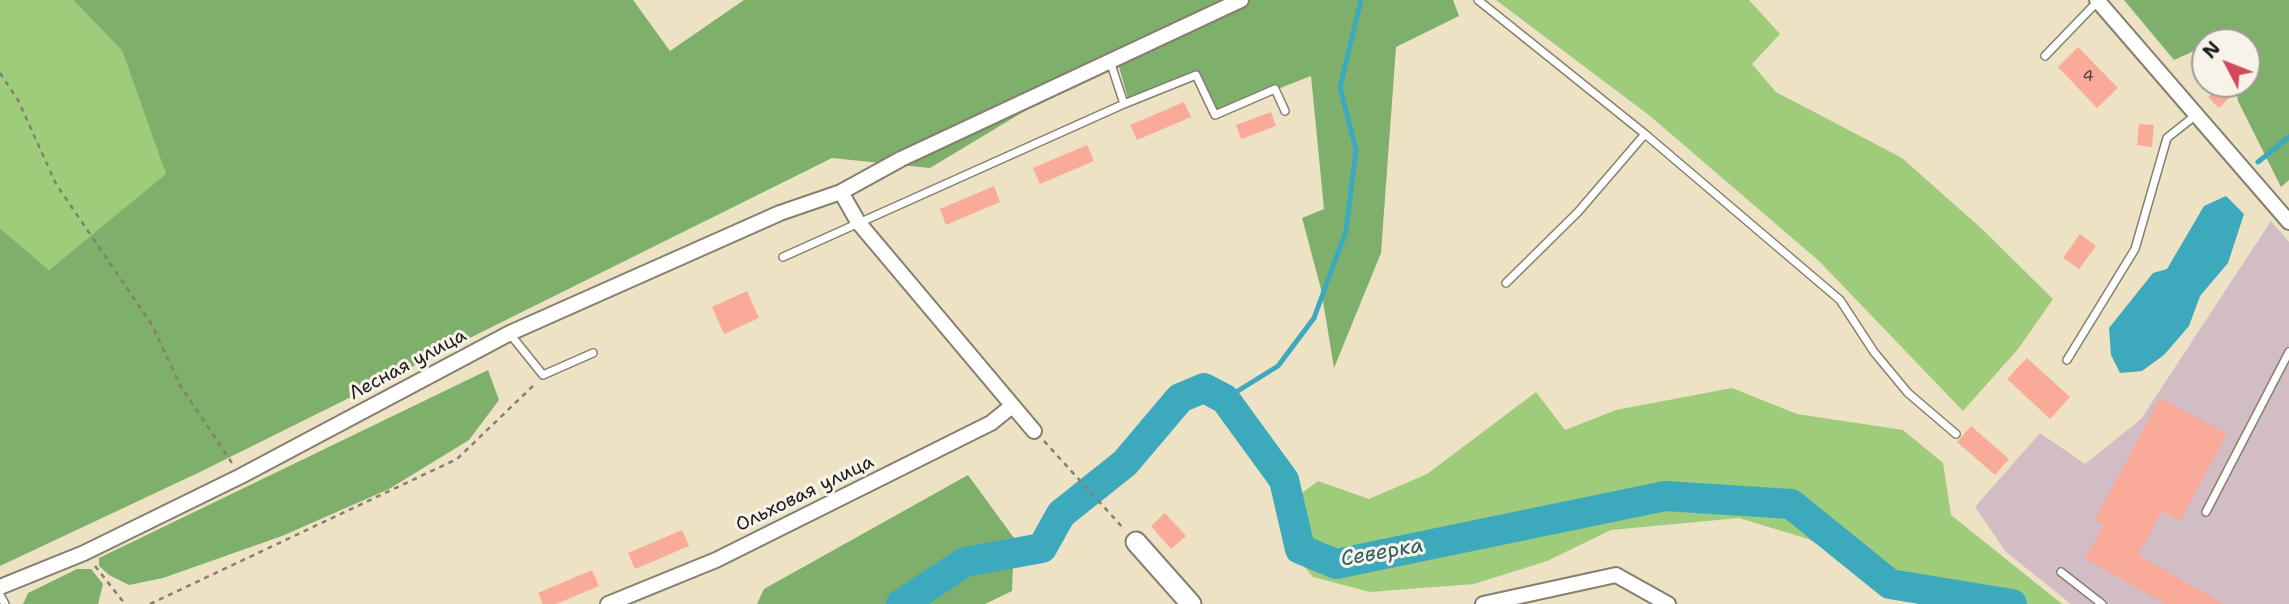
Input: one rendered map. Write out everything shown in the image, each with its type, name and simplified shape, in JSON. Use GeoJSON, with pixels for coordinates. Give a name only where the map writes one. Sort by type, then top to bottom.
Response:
{"type":"FeatureCollection","features":[{"type":"Feature","properties":{"kind":"street","name":"Лесная улица"},"geometry":{"type":"LineString","coordinates":[[0,587],[84,553],[241,477],[510,333],[780,213],[841,192],[901,159],[1241,0]]}},
{"type":"Feature","properties":{"kind":"street"},"geometry":{"type":"LineString","coordinates":[[2098,1],[2289,222]]}},
{"type":"Feature","properties":{"kind":"street"},"geometry":{"type":"LineString","coordinates":[[841,192],[858,222],[1034,431]]}},
{"type":"Feature","properties":{"kind":"street","name":"Ольховая улица"},"geometry":{"type":"LineString","coordinates":[[608,604],[716,560],[991,423],[1013,406]]}},
{"type":"Feature","properties":{"kind":"street"},"geometry":{"type":"LineString","coordinates":[[1136,542],[1191,604]]}},
{"type":"Feature","properties":{"kind":"street"},"geometry":{"type":"LineString","coordinates":[[1483,604],[1616,575],[1668,604]]}},
{"type":"Feature","properties":{"kind":"lane"},"geometry":{"type":"LineString","coordinates":[[1478,0],[1645,134],[1840,300],[1874,352],[1908,393],[1956,434]]}},
{"type":"Feature","properties":{"kind":"lane"},"geometry":{"type":"LineString","coordinates":[[2045,56],[2098,1]]}},
{"type":"Feature","properties":{"kind":"lane"},"geometry":{"type":"LineString","coordinates":[[1110,61],[1124,104]]}},
{"type":"Feature","properties":{"kind":"lane"},"geometry":{"type":"LineString","coordinates":[[783,257],[1124,104],[1196,75],[1215,115],[1275,89],[1285,111]]}},
{"type":"Feature","properties":{"kind":"lane"},"geometry":{"type":"LineString","coordinates":[[2067,360],[2134,248],[2167,138],[2196,115]]}},
{"type":"Feature","properties":{"kind":"lane"},"geometry":{"type":"LineString","coordinates":[[1506,283],[1578,212],[1645,134]]}},
{"type":"Feature","properties":{"kind":"lane"},"geometry":{"type":"LineString","coordinates":[[510,333],[543,375],[593,352]]}},
{"type":"Feature","properties":{"kind":"lane"},"geometry":{"type":"LineString","coordinates":[[2206,512],[2289,352]]}},
{"type":"Feature","properties":{"kind":"lane"},"geometry":{"type":"LineString","coordinates":[[2061,572],[2102,604]]}},
{"type":"Feature","properties":{"kind":"lane"},"geometry":{"type":"LineString","coordinates":[[0,595],[5,604]]}},
{"type":"Feature","properties":{"kind":"path"},"geometry":{"type":"LineString","coordinates":[[0,73],[18,100],[56,184],[152,325],[180,385],[241,477]]}},
{"type":"Feature","properties":{"kind":"path"},"geometry":{"type":"LineString","coordinates":[[150,604],[457,459],[543,375]]}},
{"type":"Feature","properties":{"kind":"path"},"geometry":{"type":"LineString","coordinates":[[1034,431],[1077,474],[1136,542]]}},
{"type":"Feature","properties":{"kind":"path"},"geometry":{"type":"LineString","coordinates":[[84,553],[125,604]]}},
{"type":"Feature","properties":{"kind":"shaded area"},"geometry":{"type":"Polygon","coordinates":[[[2271,221],[2289,242],[2289,604],[2071,604],[2006,552],[1975,507],[2040,433],[2085,464],[2141,419],[2271,221]]]}},
{"type":"Feature","properties":{"kind":"green space"},"geometry":{"type":"Polygon","coordinates":[[[0,0],[73,0],[122,49],[167,174],[49,270],[0,228],[0,0]]]}},
{"type":"Feature","properties":{"kind":"green space"},"geometry":{"type":"Polygon","coordinates":[[[73,0],[633,0],[670,51],[744,0],[1453,0],[1459,16],[1396,47],[1381,253],[1334,368],[1321,289],[1302,218],[1324,209],[1311,76],[1218,112],[1198,71],[1128,99],[1116,56],[930,168],[832,158],[200,472],[0,566],[0,228],[49,270],[166,174],[122,50],[73,0]]]}},
{"type":"Feature","properties":{"kind":"green space"},"geometry":{"type":"Polygon","coordinates":[[[1496,0],[1749,0],[1780,34],[1752,64],[1776,92],[1902,158],[1982,229],[2053,299],[2018,349],[1963,411],[1819,261],[1650,116],[1496,0]]]}},
{"type":"Feature","properties":{"kind":"green space"},"geometry":{"type":"Polygon","coordinates":[[[2124,0],[2289,0],[2289,180],[2281,187],[2238,101],[2237,98],[2261,98],[2261,28],[2191,28],[2191,52],[2174,60],[2124,0]]]}},
{"type":"Feature","properties":{"kind":"green space"},"geometry":{"type":"Polygon","coordinates":[[[488,370],[499,400],[469,440],[389,489],[282,536],[163,578],[129,585],[109,575],[99,566],[99,558],[488,370]]]}},
{"type":"Feature","properties":{"kind":"green space"},"geometry":{"type":"Polygon","coordinates":[[[1732,388],[1797,414],[1903,430],[1943,463],[1951,515],[2062,604],[1922,604],[1808,539],[1739,518],[1611,530],[1547,561],[1474,584],[1370,592],[1313,577],[1287,546],[1279,510],[1318,481],[1369,499],[1427,474],[1536,392],[1565,430],[1616,410],[1732,388]]]}},
{"type":"Feature","properties":{"kind":"green space"},"geometry":{"type":"Polygon","coordinates":[[[968,475],[1014,538],[1012,591],[985,604],[757,604],[764,589],[968,475]]]}},
{"type":"Feature","properties":{"kind":"green space"},"geometry":{"type":"Polygon","coordinates":[[[77,569],[91,569],[103,584],[98,604],[23,604],[28,593],[77,569]]]}},
{"type":"Feature","properties":{"kind":"water"},"geometry":{"type":"Polygon","coordinates":[[[2226,196],[2244,214],[2228,263],[2200,296],[2189,326],[2164,355],[2142,371],[2120,373],[2111,355],[2109,328],[2153,273],[2167,269],[2204,206],[2226,196]]]}},
{"type":"Feature","properties":{"kind":"building"},"geometry":{"type":"Polygon","coordinates":[[[2078,47],[2118,88],[2097,108],[2058,67],[2078,47]]]}},
{"type":"Feature","properties":{"kind":"building"},"geometry":{"type":"Polygon","coordinates":[[[2209,98],[2229,98],[2219,108],[2209,98]]]}},
{"type":"Feature","properties":{"kind":"building"},"geometry":{"type":"Polygon","coordinates":[[[1184,102],[1191,117],[1137,140],[1130,125],[1184,102]]]}},
{"type":"Feature","properties":{"kind":"building"},"geometry":{"type":"Polygon","coordinates":[[[1271,112],[1276,126],[1241,139],[1236,125],[1271,112]]]}},
{"type":"Feature","properties":{"kind":"building"},"geometry":{"type":"Polygon","coordinates":[[[2139,124],[2154,125],[2152,147],[2137,145],[2139,124]]]}},
{"type":"Feature","properties":{"kind":"building"},"geometry":{"type":"Polygon","coordinates":[[[1087,145],[1094,161],[1040,184],[1033,168],[1087,145]]]}},
{"type":"Feature","properties":{"kind":"building"},"geometry":{"type":"Polygon","coordinates":[[[994,186],[1000,202],[946,225],[940,209],[994,186]]]}},
{"type":"Feature","properties":{"kind":"building"},"geometry":{"type":"Polygon","coordinates":[[[2080,234],[2096,246],[2079,269],[2063,258],[2080,234]]]}},
{"type":"Feature","properties":{"kind":"building"},"geometry":{"type":"Polygon","coordinates":[[[747,291],[759,318],[724,334],[712,307],[747,291]]]}},
{"type":"Feature","properties":{"kind":"building"},"geometry":{"type":"Polygon","coordinates":[[[2027,358],[2070,397],[2050,419],[2007,379],[2027,358]]]}},
{"type":"Feature","properties":{"kind":"building"},"geometry":{"type":"Polygon","coordinates":[[[2160,398],[2227,434],[2180,521],[2162,511],[2138,555],[2224,604],[2165,604],[2085,558],[2104,525],[2095,520],[2160,398]]]}},
{"type":"Feature","properties":{"kind":"building"},"geometry":{"type":"Polygon","coordinates":[[[1971,426],[2009,459],[1995,475],[1957,442],[1971,426]]]}},
{"type":"Feature","properties":{"kind":"building"},"geometry":{"type":"Polygon","coordinates":[[[1165,513],[1186,536],[1171,549],[1151,526],[1165,513]]]}},
{"type":"Feature","properties":{"kind":"building"},"geometry":{"type":"Polygon","coordinates":[[[682,530],[689,546],[635,569],[628,553],[682,530]]]}},
{"type":"Feature","properties":{"kind":"building"},"geometry":{"type":"Polygon","coordinates":[[[592,570],[599,586],[556,604],[543,604],[538,593],[592,570]]]}},
{"type":"Feature","properties":{"kind":"waterway"},"geometry":{"type":"LineString","coordinates":[[1225,399],[1278,366],[1314,318],[1346,231],[1356,150],[1340,87],[1361,0]]}},
{"type":"Feature","properties":{"kind":"waterway"},"geometry":{"type":"LineString","coordinates":[[2258,162],[2289,137]]}},
{"type":"Feature","properties":{"kind":"waterway","name":"Северка"},"geometry":{"type":"LineString","coordinates":[[901,604],[965,562],[1042,548],[1061,514],[1125,463],[1180,398],[1204,388],[1225,399],[1284,480],[1300,549],[1336,564],[1665,496],[1791,504],[1890,584],[2012,604]]}}]}
